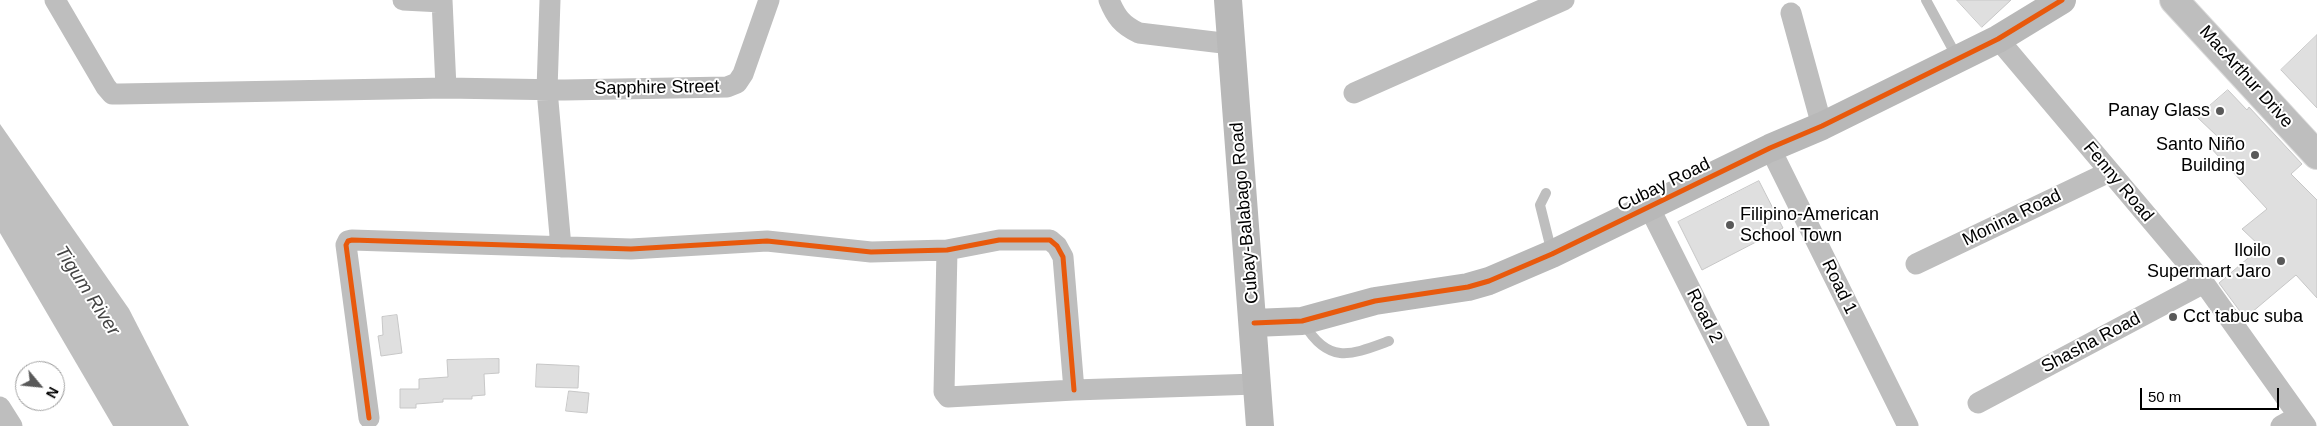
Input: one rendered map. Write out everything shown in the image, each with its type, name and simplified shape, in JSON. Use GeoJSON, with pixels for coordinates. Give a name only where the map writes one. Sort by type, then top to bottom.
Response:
{"type":"FeatureCollection","features":[{"type":"Feature","properties":{"kind":"main road","name":"MacArthur Drive"},"geometry":{"type":"LineString","coordinates":[[2174,0],[2317,154]]}},
{"type":"Feature","properties":{"kind":"street"},"geometry":{"type":"LineString","coordinates":[[55,0],[112,94],[446,88],[547,90]]}},
{"type":"Feature","properties":{"kind":"street"},"geometry":{"type":"LineString","coordinates":[[403,0],[442,1],[446,88]]}},
{"type":"Feature","properties":{"kind":"street"},"geometry":{"type":"LineString","coordinates":[[550,0],[547,90],[561,247]]}},
{"type":"Feature","properties":{"kind":"street","name":"Sapphire Street"},"geometry":{"type":"LineString","coordinates":[[547,90],[727,87],[737,83],[743,74],[768,0]]}},
{"type":"Feature","properties":{"kind":"street"},"geometry":{"type":"LineString","coordinates":[[1109,0],[1116,17],[1126,27],[1139,33],[1231,44]]}},
{"type":"Feature","properties":{"kind":"street","name":"Cubay-Balabago Road"},"geometry":{"type":"LineString","coordinates":[[1228,0],[1254,323],[1256,384],[1260,426]]}},
{"type":"Feature","properties":{"kind":"street"},"geometry":{"type":"LineString","coordinates":[[1354,93],[1564,0]]}},
{"type":"Feature","properties":{"kind":"street","name":"Cubay Road"},"geometry":{"type":"LineString","coordinates":[[1254,323],[1302,321],[1375,301],[1468,287],[1489,281],[1552,254],[1770,148],[1822,126],[1998,38],[2062,0]]}},
{"type":"Feature","properties":{"kind":"street"},"geometry":{"type":"LineString","coordinates":[[1791,12],[1822,126]]}},
{"type":"Feature","properties":{"kind":"street","name":"Fenny Road"},"geometry":{"type":"LineString","coordinates":[[1998,38],[2108,172],[2204,283],[2295,423]]}},
{"type":"Feature","properties":{"kind":"street","name":"Road 1"},"geometry":{"type":"LineString","coordinates":[[1770,148],[1908,426]]}},
{"type":"Feature","properties":{"kind":"street","name":"Monina Road"},"geometry":{"type":"LineString","coordinates":[[1916,264],[2108,172]]}},
{"type":"Feature","properties":{"kind":"street","name":"Road 2"},"geometry":{"type":"LineString","coordinates":[[1649,207],[1759,426]]}},
{"type":"Feature","properties":{"kind":"street"},"geometry":{"type":"LineString","coordinates":[[369,418],[346,245],[348,241],[631,249],[767,241],[871,252],[947,250],[999,240],[1039,238],[1050,240],[1057,246],[1063,257],[1074,390]]}},
{"type":"Feature","properties":{"kind":"street"},"geometry":{"type":"LineString","coordinates":[[947,250],[944,392],[948,396],[1256,384]]}},
{"type":"Feature","properties":{"kind":"street","name":"Shasha Road"},"geometry":{"type":"LineString","coordinates":[[1978,402],[2204,283]]}},
{"type":"Feature","properties":{"kind":"street"},"geometry":{"type":"LineString","coordinates":[[0,407],[12,426]]}},
{"type":"Feature","properties":{"kind":"lane"},"geometry":{"type":"LineString","coordinates":[[1926,0],[1958,58]]}},
{"type":"Feature","properties":{"kind":"lane"},"geometry":{"type":"LineString","coordinates":[[1546,193],[1540,205],[1552,254]]}},
{"type":"Feature","properties":{"kind":"lane"},"geometry":{"type":"LineString","coordinates":[[1302,321],[1321,345],[1343,354],[1355,354],[1389,341]]}},
{"type":"Feature","properties":{"kind":"water","name":"Tigum River"},"geometry":{"type":"Polygon","coordinates":[[[0,124],[129,309],[189,426],[113,426],[0,233],[0,124]]]}},
{"type":"Feature","properties":{"kind":"building"},"geometry":{"type":"Polygon","coordinates":[[[1957,0],[2011,0],[1982,27],[1957,0]]]}},
{"type":"Feature","properties":{"kind":"building"},"geometry":{"type":"Polygon","coordinates":[[[2317,35],[2317,108],[2281,70],[2317,35]]]}},
{"type":"Feature","properties":{"kind":"building"},"geometry":{"type":"Polygon","coordinates":[[[2228,90],[2247,110],[2249,107],[2302,164],[2291,174],[2317,200],[2317,298],[2296,275],[2245,318],[2219,283],[2261,247],[2242,229],[2267,209],[2209,146],[2218,137],[2197,117],[2228,90]]]}},
{"type":"Feature","properties":{"kind":"building","name":"Filipino-American School Town"},"geometry":{"type":"Polygon","coordinates":[[[1759,181],[1783,228],[1702,270],[1678,222],[1759,181]]]}},
{"type":"Feature","properties":{"kind":"building"},"geometry":{"type":"Polygon","coordinates":[[[397,315],[402,353],[381,356],[378,336],[383,335],[382,317],[397,315]]]}},
{"type":"Feature","properties":{"kind":"building"},"geometry":{"type":"Polygon","coordinates":[[[499,359],[499,373],[484,374],[485,395],[472,396],[472,399],[443,399],[443,402],[416,404],[416,408],[400,408],[400,389],[419,389],[419,379],[448,377],[447,360],[499,359]]]}},
{"type":"Feature","properties":{"kind":"building"},"geometry":{"type":"Polygon","coordinates":[[[537,364],[579,366],[578,388],[536,387],[537,364]]]}},
{"type":"Feature","properties":{"kind":"building"},"geometry":{"type":"Polygon","coordinates":[[[569,391],[589,393],[587,413],[566,411],[569,391]]]}},
{"type":"Feature","properties":{"kind":"cycle path"},"geometry":{"type":"LineString","coordinates":[[1254,323],[1302,321],[1375,301],[1468,287],[1489,281],[1552,254],[1770,148],[1822,126],[1998,39],[2062,0]]}},
{"type":"Feature","properties":{"kind":"cycle path"},"geometry":{"type":"LineString","coordinates":[[369,418],[346,245],[348,241],[352,240],[631,249],[767,241],[871,252],[947,250],[999,240],[1050,240],[1057,246],[1063,257],[1074,390]]}},
{"type":"Feature","properties":{"kind":"place","name":"Panay Glass"},"geometry":{"type":"Point","coordinates":[2220,111]}},
{"type":"Feature","properties":{"kind":"place","name":"Santo Niño Building"},"geometry":{"type":"Point","coordinates":[2255,155]}},
{"type":"Feature","properties":{"kind":"place","name":"Filipino-American School Town"},"geometry":{"type":"Point","coordinates":[1730,225]}},
{"type":"Feature","properties":{"kind":"place","name":"Iloilo Supermart Jaro"},"geometry":{"type":"Point","coordinates":[2281,261]}},
{"type":"Feature","properties":{"kind":"place","name":"Cct tabuc suba"},"geometry":{"type":"Point","coordinates":[2173,317]}}]}
